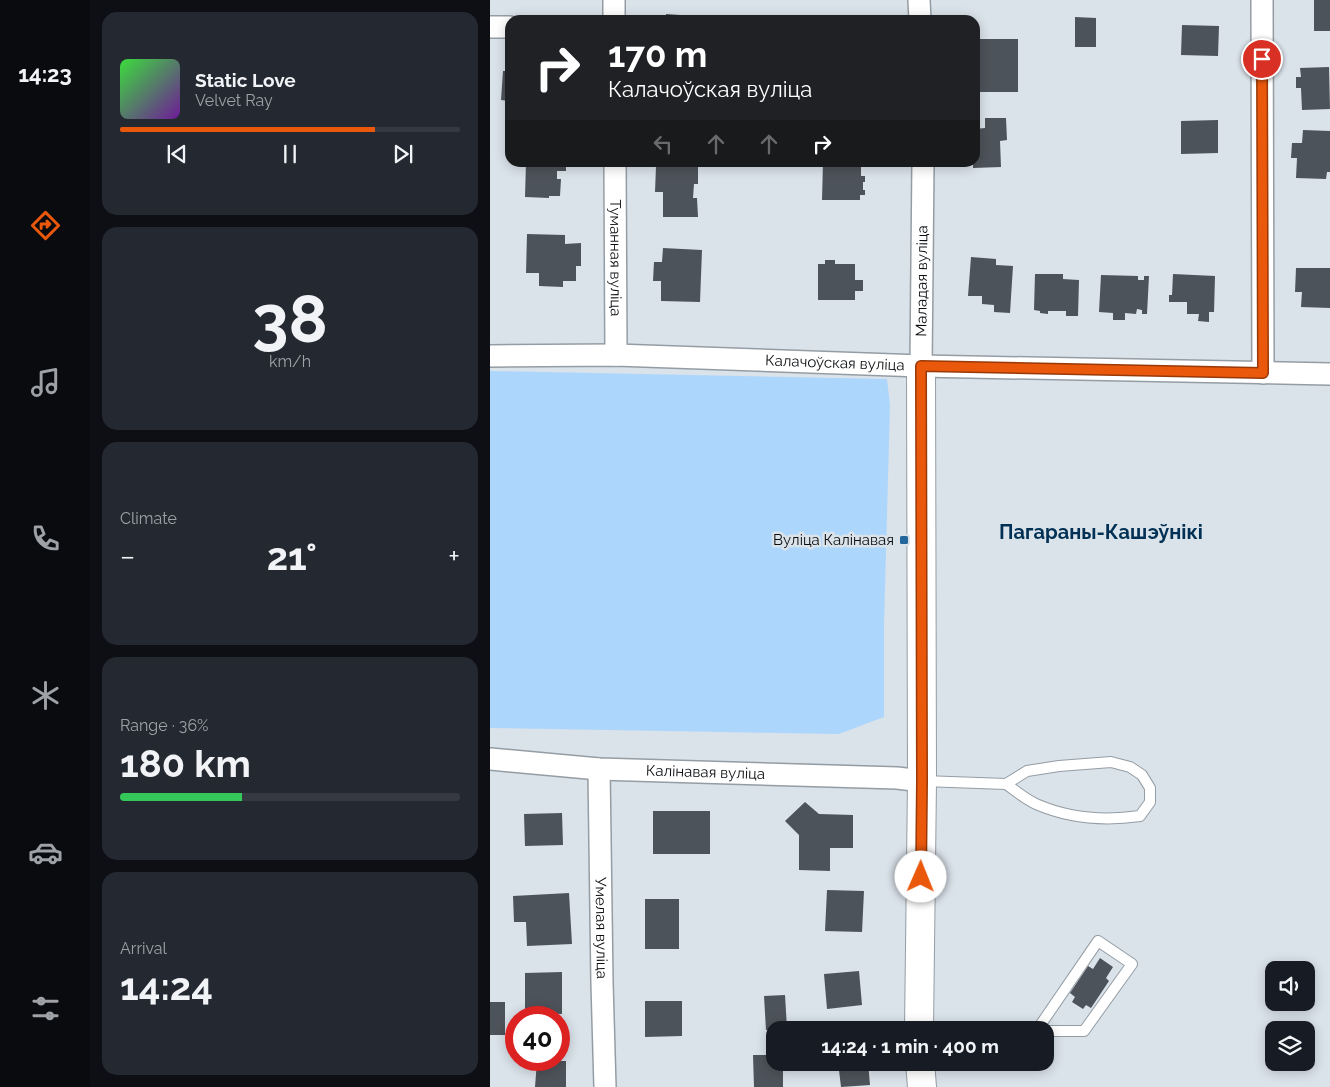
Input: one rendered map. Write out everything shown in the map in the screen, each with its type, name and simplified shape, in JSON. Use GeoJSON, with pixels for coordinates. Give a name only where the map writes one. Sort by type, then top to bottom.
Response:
{"type":"FeatureCollection","features":[{"type":"Feature","properties":{"kind":"street"},"geometry":{"type":"LineString","coordinates":[[614,0],[614,15]]}},
{"type":"Feature","properties":{"kind":"street"},"geometry":{"type":"LineString","coordinates":[[919,0],[920,15]]}},
{"type":"Feature","properties":{"kind":"street"},"geometry":{"type":"LineString","coordinates":[[1262,0],[1263,373]]}},
{"type":"Feature","properties":{"kind":"street"},"geometry":{"type":"LineString","coordinates":[[490,27],[505,27]]}},
{"type":"Feature","properties":{"kind":"street","name":"Туманная вуліца"},"geometry":{"type":"LineString","coordinates":[[615,167],[616,355]]}},
{"type":"Feature","properties":{"kind":"street","name":"Маладая вуліца"},"geometry":{"type":"LineString","coordinates":[[919,1021],[922,781],[921,366],[923,167]]}},
{"type":"Feature","properties":{"kind":"street","name":"Калачоўская вуліца"},"geometry":{"type":"LineString","coordinates":[[490,356],[616,355],[921,366],[1330,374]]}},
{"type":"Feature","properties":{"kind":"street","name":"Калінавая вуліца"},"geometry":{"type":"LineString","coordinates":[[490,758],[599,769],[897,778],[922,781]]}},
{"type":"Feature","properties":{"kind":"street","name":"Умелая вуліца"},"geometry":{"type":"LineString","coordinates":[[599,769],[605,1087]]}},
{"type":"Feature","properties":{"kind":"street"},"geometry":{"type":"LineString","coordinates":[[921,1071],[922,1087]]}},
{"type":"Feature","properties":{"kind":"lane"},"geometry":{"type":"LineString","coordinates":[[922,781],[1006,784],[1035,803],[1062,812],[1093,818],[1140,816],[1150,802],[1150,788],[1142,775],[1130,767],[1111,762],[1059,766],[1027,771],[1006,784]]}},
{"type":"Feature","properties":{"kind":"lane"},"geometry":{"type":"LineString","coordinates":[[1043,1021],[1098,941],[1132,964],[1084,1031],[1054,1031]]}},
{"type":"Feature","properties":{"kind":"shaded area"},"geometry":{"type":"Polygon","coordinates":[[[490,371],[887,379],[890,405],[884,625],[884,717],[839,734],[490,728],[490,371]]]}},
{"type":"Feature","properties":{"kind":"building"},"geometry":{"type":"Polygon","coordinates":[[[1314,0],[1330,0],[1330,31],[1314,31],[1314,0]]]}},
{"type":"Feature","properties":{"kind":"building"},"geometry":{"type":"Polygon","coordinates":[[[1075,17],[1096,18],[1096,47],[1075,47],[1075,17]]]}},
{"type":"Feature","properties":{"kind":"building"},"geometry":{"type":"Polygon","coordinates":[[[1182,25],[1219,26],[1218,56],[1181,55],[1182,25]]]}},
{"type":"Feature","properties":{"kind":"building"},"geometry":{"type":"Polygon","coordinates":[[[980,39],[1018,39],[1018,92],[980,92],[980,39]]]}},
{"type":"Feature","properties":{"kind":"building"},"geometry":{"type":"Polygon","coordinates":[[[1329,67],[1330,109],[1302,110],[1301,88],[1296,88],[1296,77],[1301,77],[1300,68],[1329,67]]]}},
{"type":"Feature","properties":{"kind":"building"},"geometry":{"type":"Polygon","coordinates":[[[503,71],[505,71],[505,100],[501,100],[503,71]]]}},
{"type":"Feature","properties":{"kind":"building"},"geometry":{"type":"Polygon","coordinates":[[[985,118],[1006,118],[1007,140],[1000,141],[1001,167],[973,168],[980,167],[980,128],[985,128],[985,118]]]}},
{"type":"Feature","properties":{"kind":"building"},"geometry":{"type":"Polygon","coordinates":[[[1218,120],[1218,153],[1181,154],[1181,121],[1218,120]]]}},
{"type":"Feature","properties":{"kind":"building"},"geometry":{"type":"Polygon","coordinates":[[[1303,130],[1330,131],[1330,172],[1327,172],[1326,179],[1296,178],[1297,158],[1291,158],[1292,143],[1302,143],[1303,130]]]}},
{"type":"Feature","properties":{"kind":"building"},"geometry":{"type":"Polygon","coordinates":[[[526,167],[566,167],[566,171],[557,171],[557,179],[561,179],[560,196],[549,196],[549,198],[525,197],[526,167]]]}},
{"type":"Feature","properties":{"kind":"building"},"geometry":{"type":"Polygon","coordinates":[[[656,167],[698,167],[698,184],[694,184],[693,198],[697,198],[698,217],[663,217],[663,192],[655,192],[656,167]]]}},
{"type":"Feature","properties":{"kind":"building"},"geometry":{"type":"Polygon","coordinates":[[[823,167],[861,167],[861,176],[865,176],[863,190],[865,190],[865,195],[860,195],[860,200],[822,200],[823,167]]]}},
{"type":"Feature","properties":{"kind":"building"},"geometry":{"type":"Polygon","coordinates":[[[527,234],[565,235],[565,244],[581,243],[581,266],[576,266],[576,281],[563,281],[563,287],[539,286],[539,273],[526,273],[527,234]]]}},
{"type":"Feature","properties":{"kind":"building"},"geometry":{"type":"Polygon","coordinates":[[[663,248],[702,250],[700,302],[661,301],[661,281],[653,281],[654,262],[662,262],[663,248]]]}},
{"type":"Feature","properties":{"kind":"building"},"geometry":{"type":"Polygon","coordinates":[[[971,257],[996,259],[996,265],[1013,266],[1010,313],[994,312],[994,305],[982,304],[982,296],[968,296],[971,257]]]}},
{"type":"Feature","properties":{"kind":"building"},"geometry":{"type":"Polygon","coordinates":[[[825,260],[835,260],[835,264],[855,264],[855,280],[863,280],[863,291],[855,291],[855,300],[818,300],[818,264],[825,264],[825,260]]]}},
{"type":"Feature","properties":{"kind":"building"},"geometry":{"type":"Polygon","coordinates":[[[1296,268],[1330,268],[1330,308],[1301,307],[1302,292],[1295,292],[1296,268]]]}},
{"type":"Feature","properties":{"kind":"building"},"geometry":{"type":"Polygon","coordinates":[[[1035,274],[1063,274],[1063,279],[1079,280],[1078,316],[1066,316],[1066,311],[1048,311],[1048,314],[1034,310],[1035,274]]]}},
{"type":"Feature","properties":{"kind":"building"},"geometry":{"type":"Polygon","coordinates":[[[1173,274],[1215,276],[1214,312],[1209,312],[1209,322],[1198,321],[1199,314],[1187,314],[1187,302],[1169,302],[1169,295],[1172,295],[1173,274]]]}},
{"type":"Feature","properties":{"kind":"building"},"geometry":{"type":"Polygon","coordinates":[[[1101,275],[1138,276],[1138,280],[1144,280],[1144,276],[1149,276],[1147,314],[1142,314],[1142,310],[1137,309],[1136,314],[1125,313],[1125,320],[1113,320],[1113,313],[1099,312],[1101,275]]]}},
{"type":"Feature","properties":{"kind":"building"},"geometry":{"type":"Polygon","coordinates":[[[805,802],[819,814],[853,815],[853,848],[830,848],[830,871],[799,870],[799,835],[785,821],[805,802]]]}},
{"type":"Feature","properties":{"kind":"building"},"geometry":{"type":"Polygon","coordinates":[[[653,811],[710,811],[710,854],[653,854],[653,811]]]}},
{"type":"Feature","properties":{"kind":"building"},"geometry":{"type":"Polygon","coordinates":[[[562,813],[563,845],[525,846],[524,814],[562,813]]]}},
{"type":"Feature","properties":{"kind":"building"},"geometry":{"type":"Polygon","coordinates":[[[827,890],[864,891],[862,932],[825,931],[827,890]]]}},
{"type":"Feature","properties":{"kind":"building"},"geometry":{"type":"Polygon","coordinates":[[[569,893],[572,944],[527,946],[526,922],[514,922],[513,896],[569,893]]]}},
{"type":"Feature","properties":{"kind":"building"},"geometry":{"type":"Polygon","coordinates":[[[645,899],[679,899],[679,949],[645,949],[645,899]]]}},
{"type":"Feature","properties":{"kind":"building"},"geometry":{"type":"Polygon","coordinates":[[[1100,958],[1113,967],[1106,978],[1109,981],[1091,1008],[1086,1005],[1083,1009],[1072,1002],[1075,997],[1070,993],[1088,966],[1093,969],[1100,958]]]}},
{"type":"Feature","properties":{"kind":"building"},"geometry":{"type":"Polygon","coordinates":[[[859,971],[862,1005],[827,1009],[824,974],[859,971]]]}},
{"type":"Feature","properties":{"kind":"building"},"geometry":{"type":"Polygon","coordinates":[[[562,972],[562,1006],[525,1006],[525,973],[562,972]]]}},
{"type":"Feature","properties":{"kind":"building"},"geometry":{"type":"Polygon","coordinates":[[[785,995],[787,1021],[766,1021],[766,1030],[764,996],[785,995]]]}},
{"type":"Feature","properties":{"kind":"building"},"geometry":{"type":"Polygon","coordinates":[[[645,1001],[682,1001],[682,1036],[645,1037],[645,1001]]]}},
{"type":"Feature","properties":{"kind":"building"},"geometry":{"type":"Polygon","coordinates":[[[490,1002],[505,1002],[505,1035],[490,1035],[490,1002]]]}},
{"type":"Feature","properties":{"kind":"building"},"geometry":{"type":"Polygon","coordinates":[[[753,1055],[766,1055],[766,1071],[783,1071],[783,1087],[754,1087],[753,1055]]]}},
{"type":"Feature","properties":{"kind":"building"},"geometry":{"type":"Polygon","coordinates":[[[536,1071],[566,1071],[566,1087],[535,1087],[536,1071]]]}},
{"type":"Feature","properties":{"kind":"building"},"geometry":{"type":"Polygon","coordinates":[[[839,1071],[869,1071],[870,1085],[841,1087],[839,1071]]]}},
{"type":"Feature","properties":{"kind":"place","name":"Вуліца Калінавая"},"geometry":{"type":"Point","coordinates":[904,540]}},
{"type":"Feature","properties":{"kind":"district","name":"Пагараны-Кашэўнікі"},"geometry":{"type":"Point","coordinates":[1101,532]}},
{"type":"Feature","properties":{"kind":"route"},"geometry":{"type":"LineString","coordinates":[[921,877],[921,366],[1263,373],[1262,59]]}}]}
